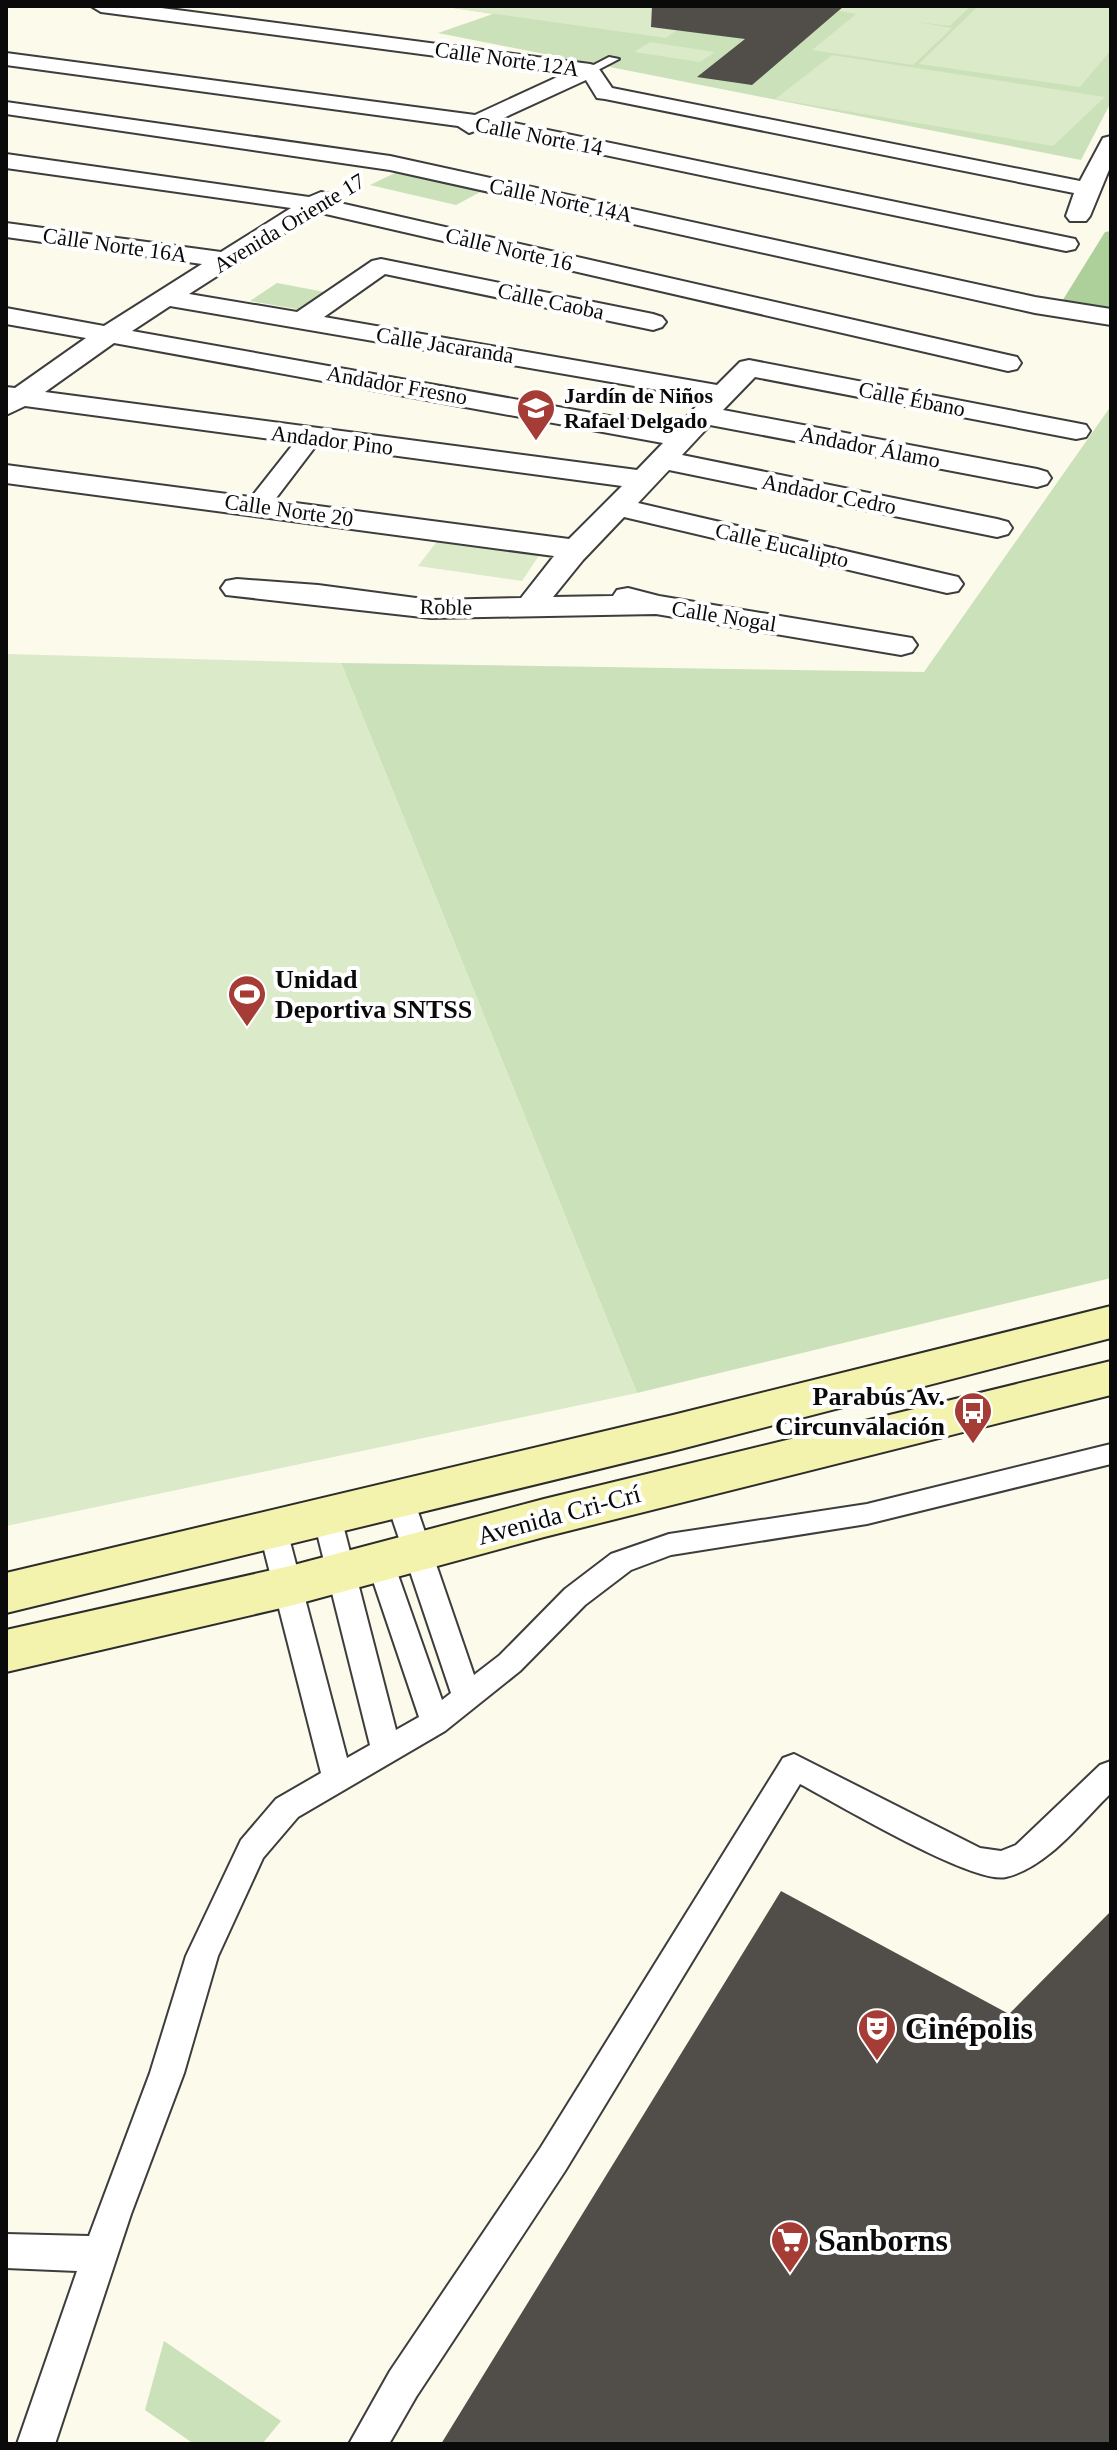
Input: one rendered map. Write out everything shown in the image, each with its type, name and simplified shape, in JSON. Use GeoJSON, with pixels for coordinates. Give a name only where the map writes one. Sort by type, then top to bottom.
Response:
{"type":"FeatureCollection","features":[{"type":"Feature","properties":{"kind":"main road","name":"Avenida Cri-Crí"},"geometry":{"type":"LineString","coordinates":[[6,1593],[400,1500],[1111,1322]]}},
{"type":"Feature","properties":{"kind":"main road","name":"Avenida Cri-Crí"},"geometry":{"type":"LineString","coordinates":[[6,1651],[290,1586],[544,1518],[1111,1378]]}},
{"type":"Feature","properties":{"kind":"main road"},"geometry":{"type":"LineString","coordinates":[[544,1518],[524,1505],[531,1492],[665,1457],[673,1433]]}},
{"type":"Feature","properties":{"kind":"street","name":"Calle Norte 12A"},"geometry":{"type":"LineString","coordinates":[[101,6],[166,10],[590,70],[605,93],[1087,189]]}},
{"type":"Feature","properties":{"kind":"street"},"geometry":{"type":"LineString","coordinates":[[132,28],[166,10]]}},
{"type":"Feature","properties":{"kind":"street"},"geometry":{"type":"LineString","coordinates":[[6,102],[92,51]]}},
{"type":"Feature","properties":{"kind":"street","name":"Calle Norte 14"},"geometry":{"type":"LineString","coordinates":[[6,59],[476,122],[1066,244]]}},
{"type":"Feature","properties":{"kind":"street","name":"Avenida Oriente 17"},"geometry":{"type":"LineString","coordinates":[[11,399],[312,204],[390,163],[590,70]]}},
{"type":"Feature","properties":{"kind":"street","name":"Calle Norte 14A"},"geometry":{"type":"LineString","coordinates":[[6,108],[390,163],[1035,305],[1111,317]]}},
{"type":"Feature","properties":{"kind":"street"},"geometry":{"type":"LineString","coordinates":[[720,193],[819,135]]}},
{"type":"Feature","properties":{"kind":"street"},"geometry":{"type":"LineString","coordinates":[[1035,305],[1066,244],[1088,222],[1087,189],[1111,143]]}},
{"type":"Feature","properties":{"kind":"street","name":"Calle Norte 16"},"geometry":{"type":"LineString","coordinates":[[6,161],[312,204],[1008,363]]}},
{"type":"Feature","properties":{"kind":"street"},"geometry":{"type":"LineString","coordinates":[[645,239],[695,208]]}},
{"type":"Feature","properties":{"kind":"street","name":"Calle Norte 16A"},"geometry":{"type":"LineString","coordinates":[[6,230],[224,260]]}},
{"type":"Feature","properties":{"kind":"street"},"geometry":{"type":"LineString","coordinates":[[596,269],[621,254]]}},
{"type":"Feature","properties":{"kind":"street","name":"Calle Caoba"},"geometry":{"type":"LineString","coordinates":[[301,321],[381,266],[653,322],[603,371]]}},
{"type":"Feature","properties":{"kind":"street","name":"Calle Jacaranda"},"geometry":{"type":"LineString","coordinates":[[167,298],[723,394]]}},
{"type":"Feature","properties":{"kind":"street","name":"Andador Fresno"},"geometry":{"type":"LineString","coordinates":[[6,316],[683,438]]}},
{"type":"Feature","properties":{"kind":"street","name":"Calle Ébano"},"geometry":{"type":"LineString","coordinates":[[723,394],[749,368],[1076,431]]}},
{"type":"Feature","properties":{"kind":"street"},"geometry":{"type":"LineString","coordinates":[[531,607],[550,575],[572,549],[618,507],[723,394]]}},
{"type":"Feature","properties":{"kind":"street","name":"Andador Pino"},"geometry":{"type":"LineString","coordinates":[[11,399],[310,438],[652,470]]}},
{"type":"Feature","properties":{"kind":"street","name":"Andador Álamo"},"geometry":{"type":"LineString","coordinates":[[703,415],[1037,478]]}},
{"type":"Feature","properties":{"kind":"street"},"geometry":{"type":"LineString","coordinates":[[258,505],[310,438]]}},
{"type":"Feature","properties":{"kind":"street","name":"Andador Cedro"},"geometry":{"type":"LineString","coordinates":[[652,470],[997,528]]}},
{"type":"Feature","properties":{"kind":"street","name":"Calle Norte 20"},"geometry":{"type":"LineString","coordinates":[[6,474],[572,549]]}},
{"type":"Feature","properties":{"kind":"street","name":"Calle Eucalipto"},"geometry":{"type":"LineString","coordinates":[[618,507],[947,584]]}},
{"type":"Feature","properties":{"kind":"street","name":"Calle Nogal"},"geometry":{"type":"LineString","coordinates":[[550,575],[656,605],[901,645]]}},
{"type":"Feature","properties":{"kind":"street","name":"Roble"},"geometry":{"type":"LineString","coordinates":[[237,588],[318,594],[431,609],[656,605]]}},
{"type":"Feature","properties":{"kind":"lane"},"geometry":{"type":"LineString","coordinates":[[590,70],[613,59]]}},
{"type":"Feature","properties":{"kind":"lane"},"geometry":{"type":"LineString","coordinates":[[36,2444],[100,2254],[167,2073],[202,1956],[252,1849],[287,1808],[435,1722],[510,1663],[575,1597],[621,1562],[669,1545],[867,1514],[1111,1454]]}},
{"type":"Feature","properties":{"kind":"lane"},"geometry":{"type":"LineString","coordinates":[[386,1750],[381,1562],[400,1500]]}},
{"type":"Feature","properties":{"kind":"lane"},"geometry":{"type":"LineString","coordinates":[[327,1517],[381,1562],[467,1696]]}},
{"type":"Feature","properties":{"kind":"lane"},"geometry":{"type":"LineString","coordinates":[[273,1530],[290,1586],[337,1778]]}},
{"type":"Feature","properties":{"kind":"lane"},"geometry":{"type":"LineString","coordinates":[[381,1562],[435,1722]]}},
{"type":"Feature","properties":{"kind":"lane"},"geometry":{"type":"LineString","coordinates":[[368,2444],[403,2384],[553,2159],[794,1767],[975,1860],[1003,1865],[1027,1854],[1111,1774]]}},
{"type":"Feature","properties":{"kind":"lane"},"geometry":{"type":"LineString","coordinates":[[6,2251],[100,2254]]}},
{"type":"Feature","properties":{"kind":"green space"},"geometry":{"type":"Polygon","coordinates":[[[439,6],[710,6],[666,38],[439,6]]]}},
{"type":"Feature","properties":{"kind":"green space"},"geometry":{"type":"Polygon","coordinates":[[[441,6],[1111,6],[1111,102],[1081,160],[438,33],[493,14],[441,6]]]}},
{"type":"Feature","properties":{"kind":"green space"},"geometry":{"type":"Polygon","coordinates":[[[845,6],[971,6],[950,26],[917,22],[952,28],[913,65],[812,50],[856,14],[839,11],[845,6]]]}},
{"type":"Feature","properties":{"kind":"green space"},"geometry":{"type":"Polygon","coordinates":[[[978,6],[1111,8],[1111,50],[1080,87],[919,64],[978,6]]]}},
{"type":"Feature","properties":{"kind":"green space"},"geometry":{"type":"Polygon","coordinates":[[[650,42],[715,52],[700,62],[634,52],[650,42]]]}},
{"type":"Feature","properties":{"kind":"green space"},"geometry":{"type":"Polygon","coordinates":[[[832,55],[1105,97],[1053,146],[775,99],[832,55]]]}},
{"type":"Feature","properties":{"kind":"green space"},"geometry":{"type":"Polygon","coordinates":[[[397,172],[482,191],[456,205],[370,185],[397,172]]]}},
{"type":"Feature","properties":{"kind":"green space"},"geometry":{"type":"Polygon","coordinates":[[[1111,231],[1111,311],[1061,303],[1105,232],[1111,231]]]}},
{"type":"Feature","properties":{"kind":"green space"},"geometry":{"type":"Polygon","coordinates":[[[277,283],[330,293],[303,310],[250,301],[277,283]]]}},
{"type":"Feature","properties":{"kind":"green space"},"geometry":{"type":"Polygon","coordinates":[[[1111,406],[1111,1278],[637,1393],[341,663],[924,672],[1111,406]]]}},
{"type":"Feature","properties":{"kind":"green space"},"geometry":{"type":"Polygon","coordinates":[[[438,540],[540,554],[522,581],[418,566],[438,540]]]}},
{"type":"Feature","properties":{"kind":"green space","name":"Unidad Deportiva SNTSS"},"geometry":{"type":"Polygon","coordinates":[[[6,654],[341,663],[637,1393],[6,1526],[6,654]]]}},
{"type":"Feature","properties":{"kind":"green space"},"geometry":{"type":"Polygon","coordinates":[[[164,2341],[281,2421],[262,2444],[194,2444],[145,2410],[164,2341]]]}},
{"type":"Feature","properties":{"kind":"building"},"geometry":{"type":"Polygon","coordinates":[[[652,6],[844,6],[752,85],[697,77],[745,39],[651,27],[652,6]]]}},
{"type":"Feature","properties":{"kind":"building","name":"Sanborns"},"geometry":{"type":"Polygon","coordinates":[[[781,1891],[1009,2014],[1111,1911],[1111,2444],[441,2444],[781,1891]]]}},
{"type":"Feature","properties":{"kind":"place","name":"Jardín de Niños Rafael Delgado"},"geometry":{"type":"Point","coordinates":[536,442]}},
{"type":"Feature","properties":{"kind":"place","name":"Unidad Deportiva SNTSS"},"geometry":{"type":"Point","coordinates":[247,1028]}},
{"type":"Feature","properties":{"kind":"place","name":"Parabús Av. Circunvalación"},"geometry":{"type":"Point","coordinates":[973,1445]}},
{"type":"Feature","properties":{"kind":"place","name":"Cinépolis"},"geometry":{"type":"Point","coordinates":[877,2062]}},
{"type":"Feature","properties":{"kind":"place","name":"Sanborns"},"geometry":{"type":"Point","coordinates":[790,2274]}}]}
